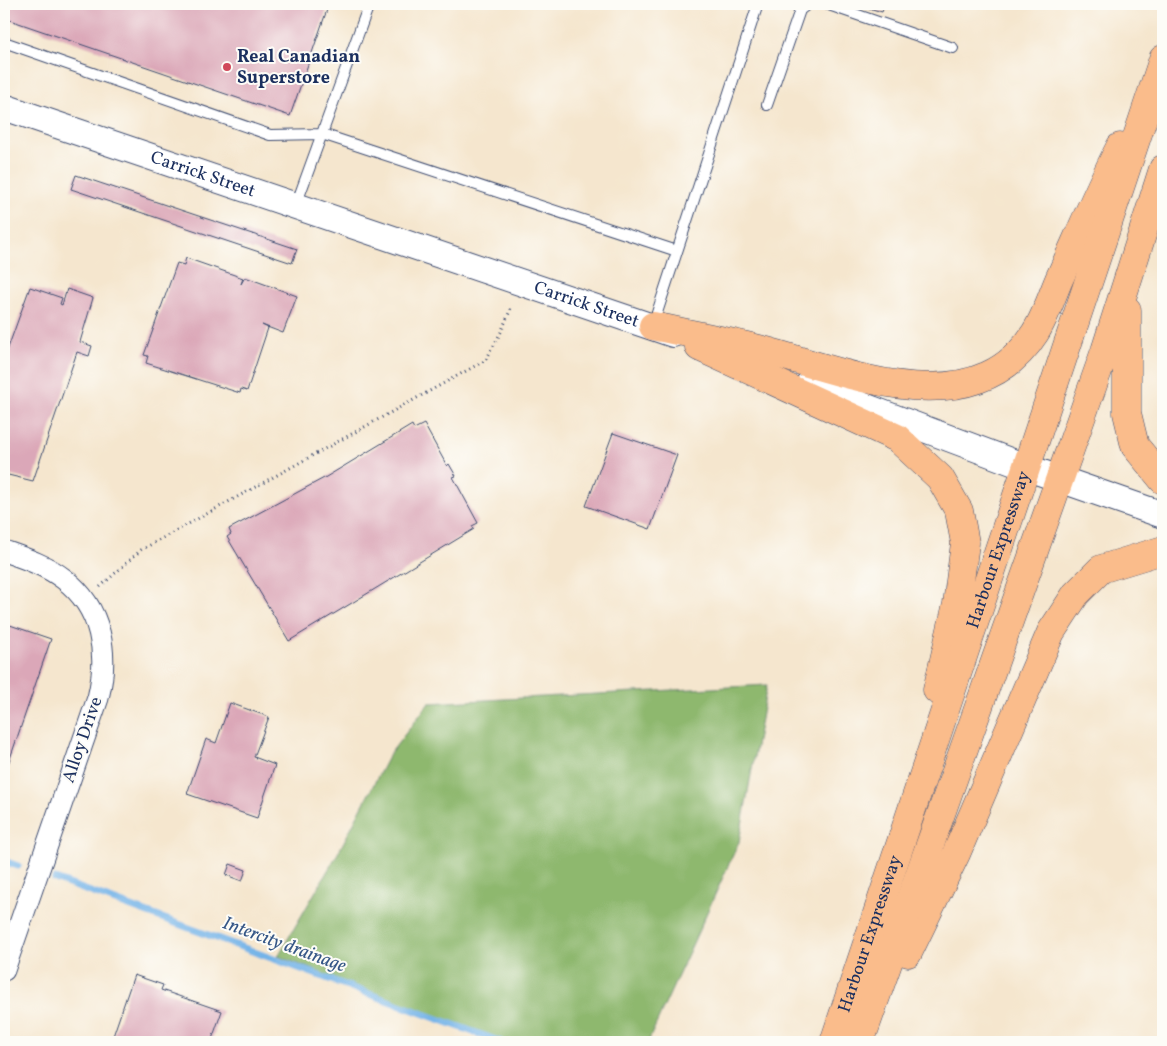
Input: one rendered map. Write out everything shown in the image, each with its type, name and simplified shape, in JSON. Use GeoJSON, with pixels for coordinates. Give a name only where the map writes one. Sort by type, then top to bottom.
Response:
{"type":"FeatureCollection","features":[{"type":"Feature","properties":{"kind":"main road"},"geometry":{"type":"LineString","coordinates":[[653,326],[758,348],[894,386],[942,388],[978,380],[1010,361],[1035,333],[1096,193],[1162,63]]}},
{"type":"Feature","properties":{"kind":"main road","name":"Harbour Expressway"},"geometry":{"type":"LineString","coordinates":[[834,1042],[1028,468],[1162,63]]}},
{"type":"Feature","properties":{"kind":"main road","name":"Harbour Expressway"},"geometry":{"type":"LineString","coordinates":[[860,1042],[1059,479],[1163,169]]}},
{"type":"Feature","properties":{"kind":"main road"},"geometry":{"type":"LineString","coordinates":[[1128,277],[1127,413],[1135,446],[1163,480]]}},
{"type":"Feature","properties":{"kind":"main road"},"geometry":{"type":"LineString","coordinates":[[653,326],[897,438],[940,478],[959,511],[965,543],[957,604],[904,837]]}},
{"type":"Feature","properties":{"kind":"main road"},"geometry":{"type":"LineString","coordinates":[[864,1042],[956,854],[1051,632],[1076,594],[1101,570],[1163,550]]}},
{"type":"Feature","properties":{"kind":"street","name":"Carrick Street"},"geometry":{"type":"LineString","coordinates":[[4,107],[653,326],[1028,468],[1163,515]]}},
{"type":"Feature","properties":{"kind":"street","name":"Alloy Drive"},"geometry":{"type":"LineString","coordinates":[[4,551],[40,565],[64,579],[85,600],[98,626],[104,653],[104,674],[98,698],[4,970]]}},
{"type":"Feature","properties":{"kind":"lane"},"geometry":{"type":"LineString","coordinates":[[296,205],[367,10],[372,4]]}},
{"type":"Feature","properties":{"kind":"lane"},"geometry":{"type":"LineString","coordinates":[[653,326],[758,4]]}},
{"type":"Feature","properties":{"kind":"lane"},"geometry":{"type":"LineString","coordinates":[[767,105],[800,10],[808,4]]}},
{"type":"Feature","properties":{"kind":"lane"},"geometry":{"type":"LineString","coordinates":[[826,4],[953,48]]}},
{"type":"Feature","properties":{"kind":"lane"},"geometry":{"type":"LineString","coordinates":[[4,42],[270,135],[322,134],[677,251]]}},
{"type":"Feature","properties":{"kind":"path"},"geometry":{"type":"LineString","coordinates":[[85,600],[141,550],[486,360],[501,332],[522,282]]}},
{"type":"Feature","properties":{"kind":"green space"},"geometry":{"type":"Polygon","coordinates":[[[767,685],[739,842],[648,1042],[495,1042],[278,956],[338,853],[389,755],[429,703],[767,685]]]}},
{"type":"Feature","properties":{"kind":"building","name":"Real Canadian Superstore"},"geometry":{"type":"Polygon","coordinates":[[[4,4],[329,4],[290,116],[4,18],[4,4]]]}},
{"type":"Feature","properties":{"kind":"building"},"geometry":{"type":"Polygon","coordinates":[[[856,4],[885,4],[882,12],[856,4]]]}},
{"type":"Feature","properties":{"kind":"building"},"geometry":{"type":"Polygon","coordinates":[[[76,175],[297,249],[292,263],[71,189],[76,175]]]}},
{"type":"Feature","properties":{"kind":"building"},"geometry":{"type":"Polygon","coordinates":[[[186,258],[243,278],[241,284],[245,277],[297,296],[283,333],[262,325],[268,328],[247,391],[241,389],[240,393],[146,363],[148,356],[144,355],[177,263],[184,265],[186,258]]]}},
{"type":"Feature","properties":{"kind":"building"},"geometry":{"type":"Polygon","coordinates":[[[30,287],[62,298],[60,304],[62,305],[67,289],[93,298],[80,342],[92,346],[89,356],[77,352],[33,481],[4,474],[4,359],[30,287]]]}},
{"type":"Feature","properties":{"kind":"building"},"geometry":{"type":"Polygon","coordinates":[[[424,424],[447,466],[449,464],[456,476],[453,477],[478,523],[472,526],[474,529],[289,641],[227,537],[231,534],[229,529],[326,477],[412,425],[414,429],[424,424]]]}},
{"type":"Feature","properties":{"kind":"building"},"geometry":{"type":"Polygon","coordinates":[[[613,433],[677,455],[650,529],[586,506],[613,433]]]}},
{"type":"Feature","properties":{"kind":"building"},"geometry":{"type":"Polygon","coordinates":[[[4,623],[51,639],[4,776],[4,623]]]}},
{"type":"Feature","properties":{"kind":"building"},"geometry":{"type":"Polygon","coordinates":[[[230,703],[269,717],[254,757],[275,765],[257,818],[187,794],[206,739],[216,743],[230,703]]]}},
{"type":"Feature","properties":{"kind":"building"},"geometry":{"type":"Polygon","coordinates":[[[230,864],[246,870],[242,881],[226,875],[230,864]]]}},
{"type":"Feature","properties":{"kind":"building"},"geometry":{"type":"Polygon","coordinates":[[[134,975],[163,985],[161,990],[222,1011],[211,1042],[111,1042],[134,975]]]}},
{"type":"Feature","properties":{"kind":"waterway","name":"Intercity drainage"},"geometry":{"type":"LineString","coordinates":[[4,861],[18,866]]}},
{"type":"Feature","properties":{"kind":"waterway","name":"Intercity drainage"},"geometry":{"type":"LineString","coordinates":[[55,879],[501,1042]]}},
{"type":"Feature","properties":{"kind":"place","name":"Real Canadian Superstore"},"geometry":{"type":"Point","coordinates":[227,67]}}]}
